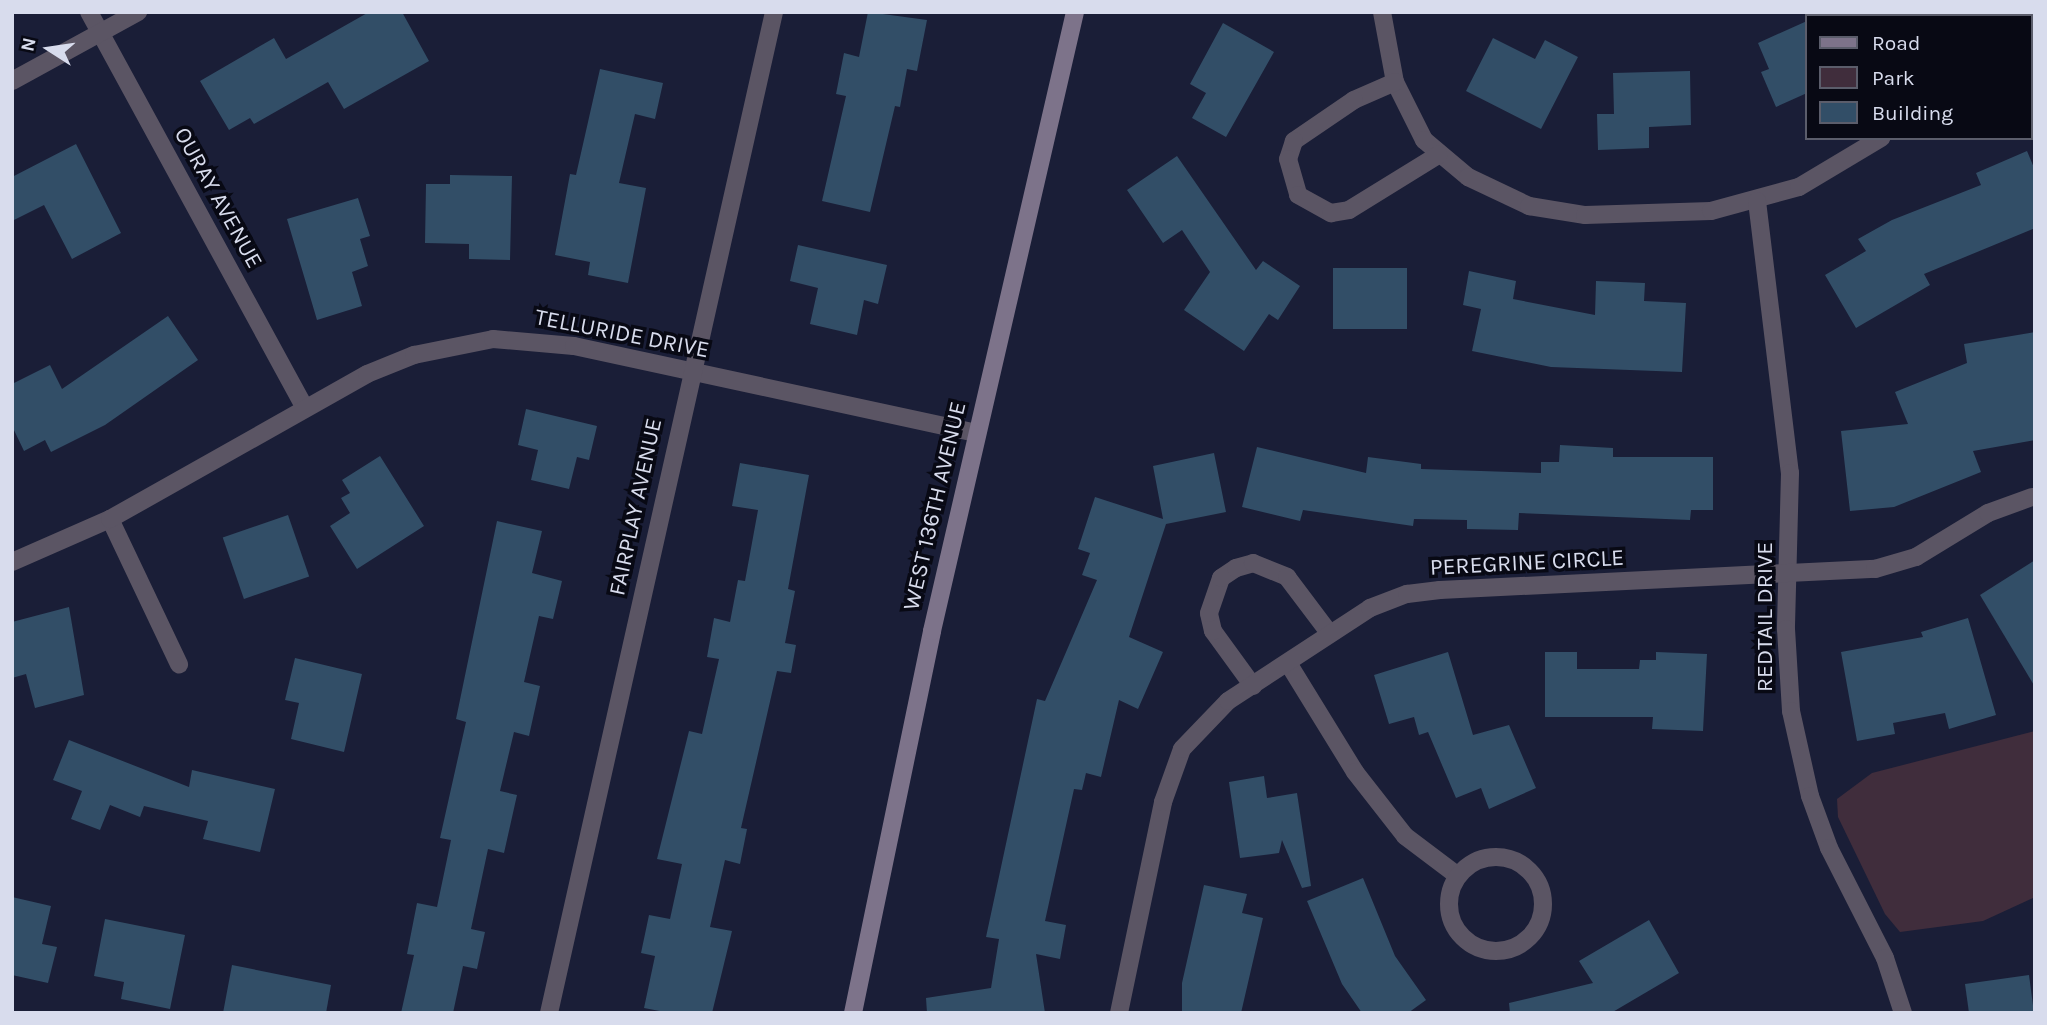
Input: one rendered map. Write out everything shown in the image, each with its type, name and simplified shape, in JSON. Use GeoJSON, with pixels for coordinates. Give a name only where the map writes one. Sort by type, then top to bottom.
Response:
{"type":"FeatureCollection","features":[{"type":"Feature","properties":{"kind":"main road","name":"WEST 136TH AVENUE"},"geometry":{"type":"LineString","coordinates":[[853,1013],[976,433],[1075,12]]}},
{"type":"Feature","properties":{"kind":"street","name":"OURAY AVENUE"},"geometry":{"type":"LineString","coordinates":[[89,12],[304,407]]}},
{"type":"Feature","properties":{"kind":"street"},"geometry":{"type":"LineString","coordinates":[[12,80],[138,12]]}},
{"type":"Feature","properties":{"kind":"street","name":"FAIRPLAY AVENUE"},"geometry":{"type":"LineString","coordinates":[[550,1013],[691,371],[774,12]]}},
{"type":"Feature","properties":{"kind":"street"},"geometry":{"type":"LineString","coordinates":[[1382,12],[1395,82],[1406,111],[1438,155],[1494,192],[1560,213],[1711,211],[1757,201],[1799,187],[1878,140]]}},
{"type":"Feature","properties":{"kind":"street"},"geometry":{"type":"LineString","coordinates":[[1395,82],[1344,105],[1294,141],[1288,159],[1298,195],[1322,210],[1349,210],[1438,155]]}},
{"type":"Feature","properties":{"kind":"street","name":"REDTAIL DRIVE"},"geometry":{"type":"LineString","coordinates":[[1757,201],[1790,473],[1788,576],[1791,711],[1810,796],[1829,848],[1885,958],[1903,1013]]}},
{"type":"Feature","properties":{"kind":"street","name":"TELLURIDE DRIVE"},"geometry":{"type":"LineString","coordinates":[[12,562],[110,519],[304,407],[414,355],[494,339],[553,342],[976,433]]}},
{"type":"Feature","properties":{"kind":"street","name":"PEREGRINE CIRCLE"},"geometry":{"type":"LineString","coordinates":[[1119,1013],[1173,767],[1205,721],[1370,608],[1418,593],[1788,576],[1875,569],[1916,557],[1988,513],[2034,495]]}},
{"type":"Feature","properties":{"kind":"street"},"geometry":{"type":"LineString","coordinates":[[110,519],[179,664]]}},
{"type":"Feature","properties":{"kind":"street"},"geometry":{"type":"LineString","coordinates":[[1253,686],[1213,631],[1209,612],[1211,594],[1236,568],[1254,564],[1287,577],[1330,634]]}},
{"type":"Feature","properties":{"kind":"street"},"geometry":{"type":"LineString","coordinates":[[1288,663],[1355,772],[1397,825],[1458,876]]}},
{"type":"Feature","properties":{"kind":"street"},"geometry":{"type":"LineString","coordinates":[[1487,857],[1522,864],[1542,892],[1538,926],[1512,948],[1479,948],[1465,939],[1449,909],[1458,876],[1487,857]]}},
{"type":"Feature","properties":{"kind":"green space"},"geometry":{"type":"Polygon","coordinates":[[[2035,731],[2035,897],[1983,921],[1900,932],[1885,914],[1838,817],[1837,799],[1872,773],[2035,731]]]}},
{"type":"Feature","properties":{"kind":"building"},"geometry":{"type":"Polygon","coordinates":[[[369,12],[402,12],[429,61],[344,109],[328,82],[254,124],[250,118],[229,130],[200,81],[274,38],[286,59],[369,12]]]}},
{"type":"Feature","properties":{"kind":"building"},"geometry":{"type":"Polygon","coordinates":[[[868,12],[927,20],[917,71],[907,69],[900,107],[895,106],[870,212],[822,201],[846,96],[836,94],[844,53],[859,57],[868,12]]]}},
{"type":"Feature","properties":{"kind":"building"},"geometry":{"type":"Polygon","coordinates":[[[1806,21],[1806,93],[1776,107],[1761,72],[1769,69],[1758,43],[1806,21]]]}},
{"type":"Feature","properties":{"kind":"building"},"geometry":{"type":"Polygon","coordinates":[[[1223,23],[1274,52],[1226,137],[1192,118],[1206,93],[1190,84],[1223,23]]]}},
{"type":"Feature","properties":{"kind":"building"},"geometry":{"type":"Polygon","coordinates":[[[1493,38],[1535,59],[1545,40],[1578,57],[1541,129],[1466,91],[1493,38]]]}},
{"type":"Feature","properties":{"kind":"building"},"geometry":{"type":"Polygon","coordinates":[[[600,69],[663,83],[655,119],[635,114],[619,183],[646,188],[628,283],[588,275],[590,262],[555,255],[570,174],[576,175],[600,69]]]}},
{"type":"Feature","properties":{"kind":"building"},"geometry":{"type":"Polygon","coordinates":[[[1690,71],[1691,125],[1649,127],[1649,148],[1598,150],[1597,114],[1614,114],[1613,73],[1690,71]]]}},
{"type":"Feature","properties":{"kind":"building"},"geometry":{"type":"Polygon","coordinates":[[[76,144],[121,233],[72,259],[44,205],[12,221],[12,177],[76,144]]]}},
{"type":"Feature","properties":{"kind":"building"},"geometry":{"type":"Polygon","coordinates":[[[2027,151],[2035,170],[2035,228],[1924,274],[1930,285],[1856,328],[1825,275],[1866,251],[1858,239],[1892,220],[1981,185],[1976,173],[2027,151]]]}},
{"type":"Feature","properties":{"kind":"building"},"geometry":{"type":"Polygon","coordinates":[[[1177,156],[1256,270],[1263,261],[1300,286],[1278,320],[1269,314],[1244,351],[1184,310],[1210,272],[1182,230],[1163,243],[1127,190],[1177,156]]]}},
{"type":"Feature","properties":{"kind":"building"},"geometry":{"type":"Polygon","coordinates":[[[450,175],[512,176],[510,260],[469,259],[469,244],[425,243],[426,184],[450,184],[450,175]]]}},
{"type":"Feature","properties":{"kind":"building"},"geometry":{"type":"Polygon","coordinates":[[[358,198],[370,236],[360,239],[368,266],[352,272],[362,306],[317,320],[287,219],[358,198]]]}},
{"type":"Feature","properties":{"kind":"building"},"geometry":{"type":"Polygon","coordinates":[[[798,245],[887,265],[878,304],[864,300],[857,335],[810,324],[818,288],[790,281],[798,245]]]}},
{"type":"Feature","properties":{"kind":"building"},"geometry":{"type":"Polygon","coordinates":[[[1333,268],[1407,268],[1407,329],[1333,329],[1333,268]]]}},
{"type":"Feature","properties":{"kind":"building"},"geometry":{"type":"Polygon","coordinates":[[[1469,271],[1516,281],[1513,299],[1595,315],[1596,281],[1645,283],[1644,301],[1686,303],[1682,372],[1551,367],[1472,351],[1481,309],[1463,305],[1469,271]]]}},
{"type":"Feature","properties":{"kind":"building"},"geometry":{"type":"Polygon","coordinates":[[[168,316],[198,360],[105,425],[51,452],[45,440],[24,451],[12,426],[12,384],[50,365],[62,389],[168,316]]]}},
{"type":"Feature","properties":{"kind":"building"},"geometry":{"type":"Polygon","coordinates":[[[2035,332],[2035,440],[1973,451],[1981,472],[1894,507],[1850,511],[1841,431],[1908,424],[1895,392],[1967,363],[1964,344],[2035,332]]]}},
{"type":"Feature","properties":{"kind":"building"},"geometry":{"type":"Polygon","coordinates":[[[526,409],[597,426],[589,460],[577,457],[569,489],[531,480],[538,450],[518,445],[526,409]]]}},
{"type":"Feature","properties":{"kind":"building"},"geometry":{"type":"Polygon","coordinates":[[[1560,445],[1613,448],[1613,457],[1713,457],[1713,510],[1691,510],[1690,520],[1519,513],[1518,530],[1467,529],[1467,520],[1414,519],[1413,526],[1303,510],[1300,521],[1242,507],[1257,447],[1366,473],[1368,457],[1421,464],[1421,469],[1541,473],[1541,462],[1559,462],[1560,445]]]}},
{"type":"Feature","properties":{"kind":"building"},"geometry":{"type":"Polygon","coordinates":[[[1214,453],[1226,512],[1166,524],[1129,637],[1163,652],[1138,709],[1119,700],[1101,777],[1086,773],[1082,790],[1074,789],[1045,921],[1066,925],[1060,959],[1036,954],[1045,1013],[927,1013],[926,998],[991,988],[999,939],[986,937],[1037,699],[1045,701],[1097,580],[1082,575],[1090,553],[1078,549],[1095,497],[1163,519],[1153,466],[1214,453]]]}},
{"type":"Feature","properties":{"kind":"building"},"geometry":{"type":"Polygon","coordinates":[[[380,456],[424,526],[357,569],[330,526],[350,513],[341,498],[350,493],[342,480],[380,456]]]}},
{"type":"Feature","properties":{"kind":"building"},"geometry":{"type":"Polygon","coordinates":[[[740,463],[809,475],[788,589],[795,591],[785,643],[796,645],[791,673],[777,671],[741,828],[747,829],[740,864],[725,860],[710,927],[732,931],[712,1013],[670,1013],[644,1008],[655,956],[641,953],[649,915],[670,919],[682,864],[657,859],[689,731],[702,734],[719,659],[707,657],[714,618],[730,622],[738,580],[745,581],[758,510],[732,506],[740,463]]]}},
{"type":"Feature","properties":{"kind":"building"},"geometry":{"type":"Polygon","coordinates":[[[288,515],[309,576],[244,599],[223,537],[288,515]]]}},
{"type":"Feature","properties":{"kind":"building"},"geometry":{"type":"Polygon","coordinates":[[[497,521],[542,531],[532,573],[562,581],[553,619],[539,616],[524,682],[540,686],[529,736],[514,732],[500,791],[517,795],[504,853],[488,849],[471,929],[485,932],[477,969],[463,966],[453,1013],[401,1013],[414,955],[407,954],[417,903],[437,907],[451,840],[440,838],[466,722],[456,719],[497,521]]]}},
{"type":"Feature","properties":{"kind":"building"},"geometry":{"type":"Polygon","coordinates":[[[2035,560],[2035,687],[1980,595],[2035,560]]]}},
{"type":"Feature","properties":{"kind":"building"},"geometry":{"type":"Polygon","coordinates":[[[69,607],[84,695],[35,708],[26,674],[12,678],[12,622],[69,607]]]}},
{"type":"Feature","properties":{"kind":"building"},"geometry":{"type":"Polygon","coordinates":[[[1968,618],[1996,715],[1949,729],[1945,713],[1893,723],[1895,734],[1857,741],[1841,652],[1923,637],[1921,632],[1968,618]]]}},
{"type":"Feature","properties":{"kind":"building"},"geometry":{"type":"Polygon","coordinates":[[[1448,652],[1473,735],[1509,725],[1536,788],[1489,809],[1481,788],[1456,798],[1428,732],[1419,735],[1414,717],[1389,724],[1374,675],[1448,652]]]}},
{"type":"Feature","properties":{"kind":"building"},"geometry":{"type":"Polygon","coordinates":[[[1545,652],[1577,652],[1577,669],[1639,669],[1640,660],[1656,660],[1656,652],[1707,654],[1703,731],[1652,729],[1653,717],[1545,717],[1545,652]]]}},
{"type":"Feature","properties":{"kind":"building"},"geometry":{"type":"Polygon","coordinates":[[[295,658],[362,674],[344,752],[291,739],[299,703],[285,700],[295,658]]]}},
{"type":"Feature","properties":{"kind":"building"},"geometry":{"type":"Polygon","coordinates":[[[69,740],[189,787],[192,770],[275,789],[260,852],[203,839],[208,821],[144,806],[140,817],[110,805],[100,830],[71,819],[82,791],[53,780],[69,740]]]}},
{"type":"Feature","properties":{"kind":"building"},"geometry":{"type":"Polygon","coordinates":[[[1264,776],[1267,798],[1297,793],[1311,886],[1302,888],[1282,840],[1279,853],[1240,858],[1229,782],[1264,776]]]}},
{"type":"Feature","properties":{"kind":"building"},"geometry":{"type":"Polygon","coordinates":[[[1363,878],[1395,956],[1426,1000],[1408,1013],[1362,1013],[1342,984],[1307,901],[1363,878]]]}},
{"type":"Feature","properties":{"kind":"building"},"geometry":{"type":"Polygon","coordinates":[[[1204,885],[1247,894],[1242,913],[1263,918],[1241,1013],[1182,1013],[1182,983],[1204,885]]]}},
{"type":"Feature","properties":{"kind":"building"},"geometry":{"type":"Polygon","coordinates":[[[12,897],[51,906],[42,944],[57,947],[48,983],[12,975],[12,897]]]}},
{"type":"Feature","properties":{"kind":"building"},"geometry":{"type":"Polygon","coordinates":[[[105,919],[185,935],[170,1009],[121,999],[124,982],[94,976],[105,919]]]}},
{"type":"Feature","properties":{"kind":"building"},"geometry":{"type":"Polygon","coordinates":[[[1649,920],[1679,973],[1611,1013],[1510,1013],[1509,1003],[1593,983],[1579,961],[1649,920]]]}},
{"type":"Feature","properties":{"kind":"building"},"geometry":{"type":"Polygon","coordinates":[[[232,965],[331,985],[326,1013],[223,1013],[232,965]]]}},
{"type":"Feature","properties":{"kind":"building"},"geometry":{"type":"Polygon","coordinates":[[[2029,975],[2034,1013],[1969,1013],[1965,984],[2029,975]]]}}]}
